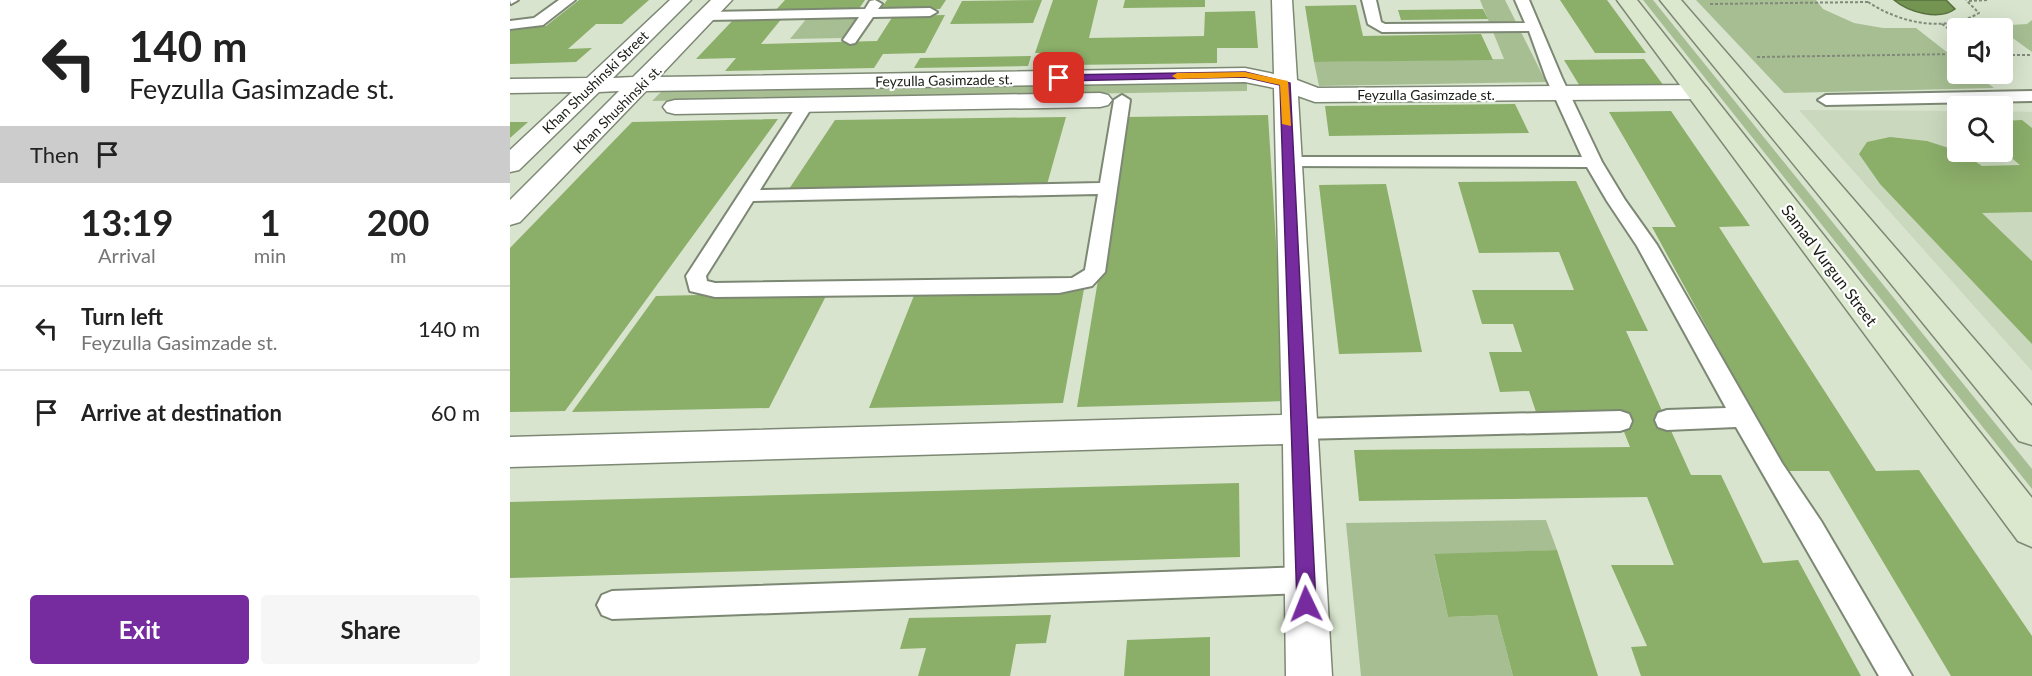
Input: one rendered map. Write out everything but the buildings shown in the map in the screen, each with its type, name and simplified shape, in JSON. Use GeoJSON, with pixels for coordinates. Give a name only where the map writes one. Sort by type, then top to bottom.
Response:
{"type":"FeatureCollection","features":[{"type":"Feature","properties":{"kind":"main road","name":"Samad Vurgun Street"},"geometry":{"type":"LineString","coordinates":[[1628,0],[2032,529]]}},
{"type":"Feature","properties":{"kind":"main road"},"geometry":{"type":"LineString","coordinates":[[1670,0],[2032,430]]}},
{"type":"Feature","properties":{"kind":"street","name":"Khan Shushinski Street"},"geometry":{"type":"LineString","coordinates":[[510,164],[681,0]]}},
{"type":"Feature","properties":{"kind":"street"},"geometry":{"type":"LineString","coordinates":[[1282,0],[1295,92],[1289,162],[1309,676]]}},
{"type":"Feature","properties":{"kind":"street","name":"Khan Shushinski st."},"geometry":{"type":"LineString","coordinates":[[510,216],[715,8]]}},
{"type":"Feature","properties":{"kind":"street","name":"Feyzulla Gasimzade st."},"geometry":{"type":"LineString","coordinates":[[510,86],[1245,75],[1295,92]]}},
{"type":"Feature","properties":{"kind":"street","name":"Feyzulla Gasimzade st."},"geometry":{"type":"LineString","coordinates":[[1231,98],[1295,92],[1561,94],[1698,92]]}},
{"type":"Feature","properties":{"kind":"street","name":"Feyzulla Gasimzade st."},"geometry":{"type":"LineString","coordinates":[[510,106],[804,106],[1133,99]]}},
{"type":"Feature","properties":{"kind":"street"},"geometry":{"type":"LineString","coordinates":[[510,452],[1301,429]]}},
{"type":"Feature","properties":{"kind":"lane"},"geometry":{"type":"LineString","coordinates":[[510,25],[538,22],[568,0]]}},
{"type":"Feature","properties":{"kind":"lane"},"geometry":{"type":"LineString","coordinates":[[850,40],[878,0]]}},
{"type":"Feature","properties":{"kind":"lane"},"geometry":{"type":"LineString","coordinates":[[1369,0],[1375,24],[1382,28],[1535,27]]}},
{"type":"Feature","properties":{"kind":"lane"},"geometry":{"type":"LineString","coordinates":[[1522,0],[1561,94],[1593,162],[1616,201],[1647,245],[1742,417],[1896,676]]}},
{"type":"Feature","properties":{"kind":"lane"},"geometry":{"type":"LineString","coordinates":[[715,8],[869,13],[930,12]]}},
{"type":"Feature","properties":{"kind":"lane"},"geometry":{"type":"LineString","coordinates":[[1826,99],[2032,96]]}},
{"type":"Feature","properties":{"kind":"lane"},"geometry":{"type":"LineString","coordinates":[[804,106],[696,276],[698,286],[715,290],[1075,285],[1087,282],[1095,272],[1109,188],[1133,99]]}},
{"type":"Feature","properties":{"kind":"lane"},"geometry":{"type":"LineString","coordinates":[[1289,162],[1593,162]]}},
{"type":"Feature","properties":{"kind":"lane"},"geometry":{"type":"LineString","coordinates":[[746,196],[1109,188]]}},
{"type":"Feature","properties":{"kind":"lane"},"geometry":{"type":"LineString","coordinates":[[1667,420],[1742,417]]}},
{"type":"Feature","properties":{"kind":"lane"},"geometry":{"type":"LineString","coordinates":[[1301,429],[1620,421]]}},
{"type":"Feature","properties":{"kind":"lane"},"geometry":{"type":"LineString","coordinates":[[612,605],[1306,580]]}},
{"type":"Feature","properties":{"kind":"path"},"geometry":{"type":"LineString","coordinates":[[1967,0],[1989,0]]}},
{"type":"Feature","properties":{"kind":"path"},"geometry":{"type":"LineString","coordinates":[[1700,4],[1868,1],[1882,12],[1900,19],[1941,24],[1970,20],[1978,13],[1967,0]]}},
{"type":"Feature","properties":{"kind":"path"},"geometry":{"type":"LineString","coordinates":[[1941,24],[1947,28]]}},
{"type":"Feature","properties":{"kind":"path"},"geometry":{"type":"LineString","coordinates":[[1750,57],[1947,54]]}},
{"type":"Feature","properties":{"kind":"path"},"geometry":{"type":"LineString","coordinates":[[2013,55],[2032,55]]}},
{"type":"Feature","properties":{"kind":"shaded area"},"geometry":{"type":"Polygon","coordinates":[[[1480,0],[1505,0],[1546,82],[1319,86],[1314,62],[1504,59],[1480,0]]]}},
{"type":"Feature","properties":{"kind":"shaded area"},"geometry":{"type":"Polygon","coordinates":[[[1643,0],[1653,0],[2032,469],[2032,489],[1643,0]]]}},
{"type":"Feature","properties":{"kind":"shaded area"},"geometry":{"type":"Polygon","coordinates":[[[1696,0],[1816,0],[1823,9],[1854,23],[1883,28],[1916,28],[1947,52],[1947,84],[1989,84],[1994,88],[1784,93],[1696,0]]]}},
{"type":"Feature","properties":{"kind":"shaded area"},"geometry":{"type":"Polygon","coordinates":[[[1894,0],[1946,0],[1955,9],[1948,13],[1924,14],[1894,0]]]}},
{"type":"Feature","properties":{"kind":"shaded area"},"geometry":{"type":"Polygon","coordinates":[[[859,17],[844,38],[790,39],[807,18],[859,17]]]}},
{"type":"Feature","properties":{"kind":"shaded area"},"geometry":{"type":"Polygon","coordinates":[[[2032,20],[2032,52],[2013,38],[2013,25],[2027,24],[2032,20]]]}},
{"type":"Feature","properties":{"kind":"shaded area"},"geometry":{"type":"Polygon","coordinates":[[[1247,80],[1247,91],[652,101],[662,91],[1247,80]]]}},
{"type":"Feature","properties":{"kind":"shaded area"},"geometry":{"type":"Polygon","coordinates":[[[1799,110],[1947,111],[1947,162],[2013,162],[2013,111],[2032,112],[2032,371],[1799,110]]]}},
{"type":"Feature","properties":{"kind":"shaded area"},"geometry":{"type":"Polygon","coordinates":[[[1546,520],[1557,550],[1434,555],[1448,617],[1497,615],[1513,676],[1361,676],[1346,523],[1546,520]]]}},
{"type":"Feature","properties":{"kind":"slow traffic"},"geometry":{"type":"LineString","coordinates":[[1177,76],[1245,75],[1285,83],[1287,124]]}},
{"type":"Feature","properties":{"kind":"route"},"geometry":{"type":"LineString","coordinates":[[1059,78],[1245,75],[1285,83],[1306,604]]}}]}
